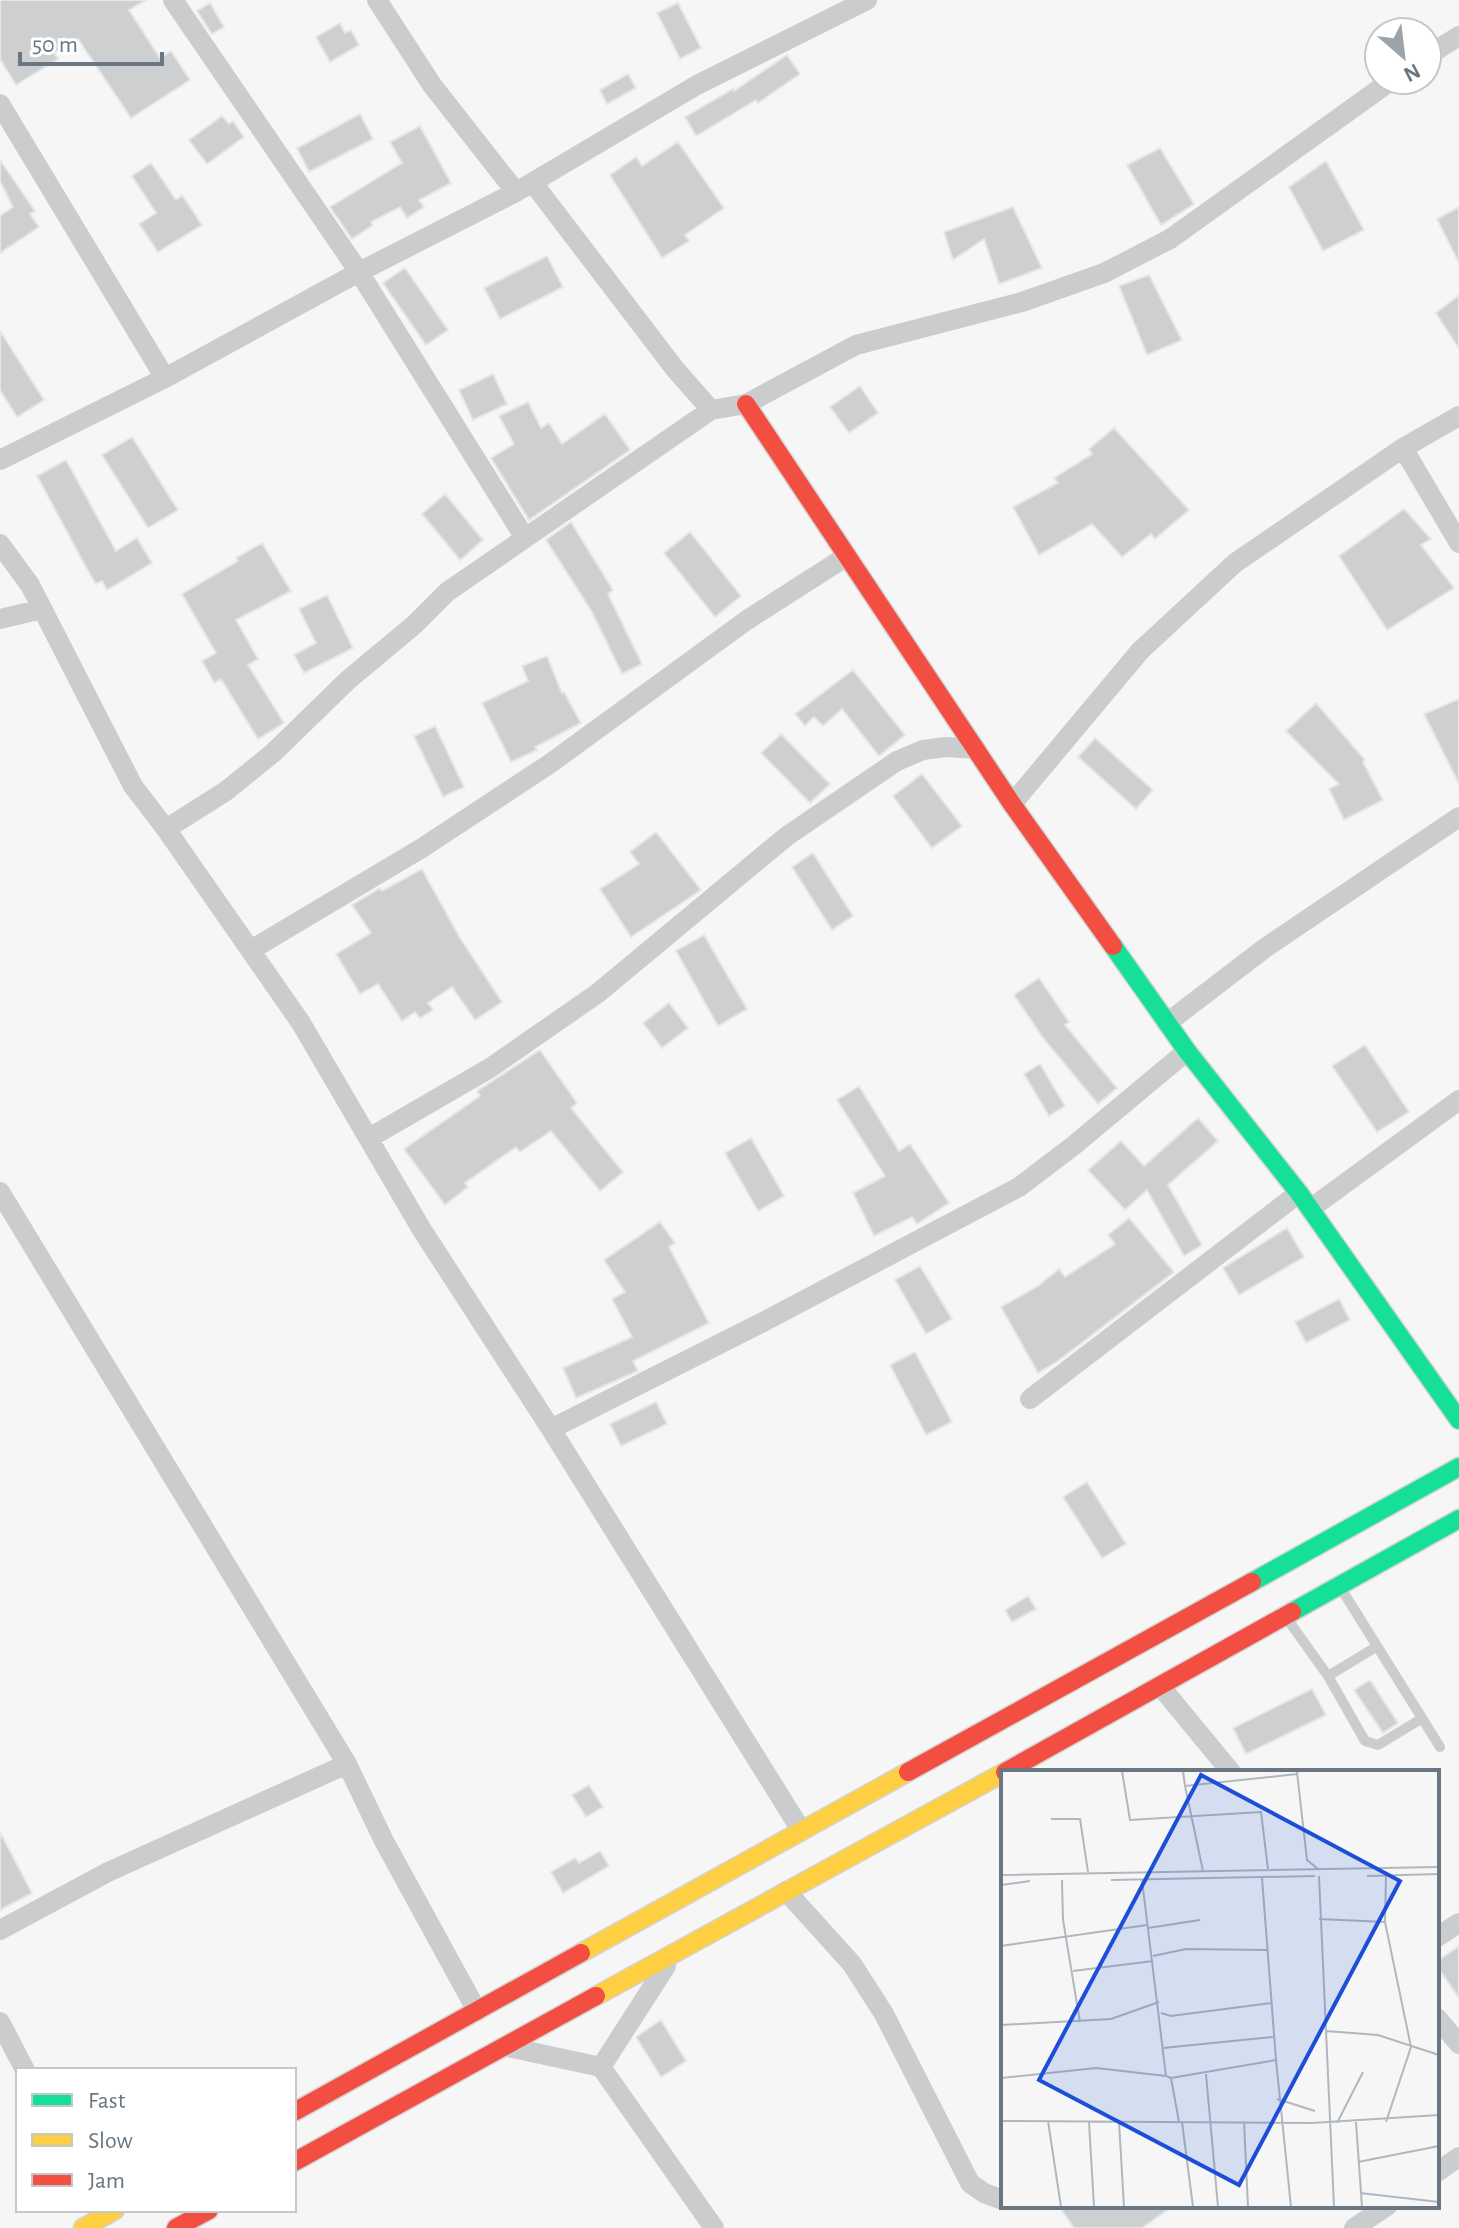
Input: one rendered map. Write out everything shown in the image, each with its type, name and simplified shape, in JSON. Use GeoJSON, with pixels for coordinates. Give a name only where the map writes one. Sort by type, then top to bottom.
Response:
{"type":"FeatureCollection","features":[{"type":"Feature","properties":{"kind":"main road"},"geometry":{"type":"LineString","coordinates":[[746,404],[1012,804],[1187,1051],[1305,1201],[1459,1420]]}},
{"type":"Feature","properties":{"kind":"main road"},"geometry":{"type":"LineString","coordinates":[[296,2111],[1459,1467]]}},
{"type":"Feature","properties":{"kind":"main road"},"geometry":{"type":"LineString","coordinates":[[1008,1770],[1459,1519]]}},
{"type":"Feature","properties":{"kind":"main road"},"geometry":{"type":"LineString","coordinates":[[296,2161],[1001,1774]]}},
{"type":"Feature","properties":{"kind":"main road"},"geometry":{"type":"LineString","coordinates":[[83,2228],[105,2212]]}},
{"type":"Feature","properties":{"kind":"main road"},"geometry":{"type":"LineString","coordinates":[[176,2228],[205,2212]]}},
{"type":"Feature","properties":{"kind":"street"},"geometry":{"type":"LineString","coordinates":[[173,0],[359,272],[525,538]]}},
{"type":"Feature","properties":{"kind":"street"},"geometry":{"type":"LineString","coordinates":[[377,0],[432,85],[524,188],[711,410]]}},
{"type":"Feature","properties":{"kind":"street"},"geometry":{"type":"LineString","coordinates":[[0,460],[165,378],[359,272],[524,188],[697,85],[867,0]]}},
{"type":"Feature","properties":{"kind":"street"},"geometry":{"type":"LineString","coordinates":[[166,829],[226,791],[273,753],[348,680],[414,625],[447,592],[711,410],[746,404],[856,345],[1022,302],[1104,273],[1170,239],[1370,96]]}},
{"type":"Feature","properties":{"kind":"street"},"geometry":{"type":"LineString","coordinates":[[0,104],[165,378]]}},
{"type":"Feature","properties":{"kind":"street"},"geometry":{"type":"LineString","coordinates":[[1012,804],[1140,651],[1235,563],[1403,448],[1459,416]]}},
{"type":"Feature","properties":{"kind":"street"},"geometry":{"type":"LineString","coordinates":[[1403,448],[1459,543]]}},
{"type":"Feature","properties":{"kind":"street"},"geometry":{"type":"LineString","coordinates":[[0,544],[30,585],[133,786],[301,1023],[422,1230],[551,1429],[801,1830]]}},
{"type":"Feature","properties":{"kind":"street"},"geometry":{"type":"LineString","coordinates":[[251,950],[485,807],[548,765],[747,620],[847,556]]}},
{"type":"Feature","properties":{"kind":"street"},"geometry":{"type":"LineString","coordinates":[[0,568],[30,585]]}},
{"type":"Feature","properties":{"kind":"street"},"geometry":{"type":"LineString","coordinates":[[0,619],[42,609]]}},
{"type":"Feature","properties":{"kind":"street"},"geometry":{"type":"LineString","coordinates":[[369,1138],[490,1068],[598,993],[787,836],[897,761],[923,750],[946,747],[976,749]]}},
{"type":"Feature","properties":{"kind":"street"},"geometry":{"type":"LineString","coordinates":[[1167,1023],[1265,948],[1459,817]]}},
{"type":"Feature","properties":{"kind":"street"},"geometry":{"type":"LineString","coordinates":[[551,1429],[777,1315],[1019,1187],[1187,1051]]}},
{"type":"Feature","properties":{"kind":"street"},"geometry":{"type":"LineString","coordinates":[[1030,1399],[1305,1201],[1459,1100]]}},
{"type":"Feature","properties":{"kind":"street"},"geometry":{"type":"LineString","coordinates":[[0,1192],[347,1764],[384,1841],[477,2011]]}},
{"type":"Feature","properties":{"kind":"street"},"geometry":{"type":"LineString","coordinates":[[1161,1687],[1229,1770]]}},
{"type":"Feature","properties":{"kind":"street"},"geometry":{"type":"LineString","coordinates":[[0,1930],[108,1872],[347,1764]]}},
{"type":"Feature","properties":{"kind":"street"},"geometry":{"type":"LineString","coordinates":[[786,1891],[852,1964],[884,2014],[970,2183],[1001,2199]]}},
{"type":"Feature","properties":{"kind":"street"},"geometry":{"type":"LineString","coordinates":[[1439,1936],[1459,1923]]}},
{"type":"Feature","properties":{"kind":"street"},"geometry":{"type":"LineString","coordinates":[[601,2067],[673,1956]]}},
{"type":"Feature","properties":{"kind":"street"},"geometry":{"type":"LineString","coordinates":[[1439,2020],[1459,2044]]}},
{"type":"Feature","properties":{"kind":"street"},"geometry":{"type":"LineString","coordinates":[[0,2022],[24,2068]]}},
{"type":"Feature","properties":{"kind":"street"},"geometry":{"type":"LineString","coordinates":[[503,2046],[601,2067],[714,2228]]}},
{"type":"Feature","properties":{"kind":"street"},"geometry":{"type":"LineString","coordinates":[[1439,2171],[1459,2157]]}},
{"type":"Feature","properties":{"kind":"street"},"geometry":{"type":"LineString","coordinates":[[1354,2228],[1384,2208]]}},
{"type":"Feature","properties":{"kind":"lane"},"geometry":{"type":"LineString","coordinates":[[1339,1585],[1440,1747]]}},
{"type":"Feature","properties":{"kind":"lane"},"geometry":{"type":"LineString","coordinates":[[1285,1616],[1328,1676],[1365,1741],[1378,1745],[1421,1719]]}},
{"type":"Feature","properties":{"kind":"lane"},"geometry":{"type":"LineString","coordinates":[[1328,1676],[1376,1647]]}},
{"type":"Feature","properties":{"kind":"building"},"geometry":{"type":"Polygon","coordinates":[[[0,0],[146,0],[129,10],[160,58],[171,51],[190,80],[131,118],[78,39],[54,53],[58,59],[16,85],[0,59],[0,0]]]}},
{"type":"Feature","properties":{"kind":"building"},"geometry":{"type":"Polygon","coordinates":[[[210,3],[224,27],[212,34],[197,11],[210,3]]]}},
{"type":"Feature","properties":{"kind":"building"},"geometry":{"type":"Polygon","coordinates":[[[678,3],[701,48],[680,59],[657,13],[678,3]]]}},
{"type":"Feature","properties":{"kind":"building"},"geometry":{"type":"Polygon","coordinates":[[[340,23],[345,33],[351,30],[359,45],[330,62],[316,37],[340,23]]]}},
{"type":"Feature","properties":{"kind":"building"},"geometry":{"type":"Polygon","coordinates":[[[787,55],[800,74],[758,103],[756,100],[696,136],[685,117],[734,91],[787,55]]]}},
{"type":"Feature","properties":{"kind":"building"},"geometry":{"type":"Polygon","coordinates":[[[628,74],[636,88],[607,104],[600,90],[628,74]]]}},
{"type":"Feature","properties":{"kind":"building"},"geometry":{"type":"Polygon","coordinates":[[[360,114],[373,139],[309,172],[297,148],[360,114]]]}},
{"type":"Feature","properties":{"kind":"building"},"geometry":{"type":"Polygon","coordinates":[[[222,116],[229,124],[233,121],[244,137],[207,164],[189,140],[222,116]]]}},
{"type":"Feature","properties":{"kind":"building"},"geometry":{"type":"Polygon","coordinates":[[[420,126],[451,183],[419,200],[424,207],[407,218],[400,207],[371,222],[373,225],[352,239],[330,207],[402,163],[390,142],[420,126]]]}},
{"type":"Feature","properties":{"kind":"building"},"geometry":{"type":"Polygon","coordinates":[[[678,142],[724,208],[685,235],[689,241],[662,258],[610,175],[636,157],[642,166],[678,142]]]}},
{"type":"Feature","properties":{"kind":"building"},"geometry":{"type":"Polygon","coordinates":[[[1160,148],[1194,204],[1161,225],[1127,165],[1160,148]]]}},
{"type":"Feature","properties":{"kind":"building"},"geometry":{"type":"Polygon","coordinates":[[[0,160],[35,211],[30,214],[39,227],[0,253],[0,216],[13,207],[0,181],[0,160]]]}},
{"type":"Feature","properties":{"kind":"building"},"geometry":{"type":"Polygon","coordinates":[[[1326,161],[1364,230],[1323,251],[1289,187],[1326,161]]]}},
{"type":"Feature","properties":{"kind":"building"},"geometry":{"type":"Polygon","coordinates":[[[151,163],[176,200],[182,195],[202,225],[158,252],[139,224],[156,213],[132,176],[151,163]]]}},
{"type":"Feature","properties":{"kind":"building"},"geometry":{"type":"Polygon","coordinates":[[[1013,207],[1042,268],[999,284],[984,239],[953,260],[944,232],[1013,207]]]}},
{"type":"Feature","properties":{"kind":"building"},"geometry":{"type":"Polygon","coordinates":[[[1459,207],[1459,263],[1437,219],[1459,207]]]}},
{"type":"Feature","properties":{"kind":"building"},"geometry":{"type":"Polygon","coordinates":[[[547,256],[563,287],[500,319],[484,288],[547,256]]]}},
{"type":"Feature","properties":{"kind":"building"},"geometry":{"type":"Polygon","coordinates":[[[405,268],[448,330],[426,345],[383,283],[405,268]]]}},
{"type":"Feature","properties":{"kind":"building"},"geometry":{"type":"Polygon","coordinates":[[[1149,275],[1182,340],[1147,355],[1119,286],[1149,275]]]}},
{"type":"Feature","properties":{"kind":"building"},"geometry":{"type":"Polygon","coordinates":[[[1459,295],[1459,349],[1436,313],[1459,295]]]}},
{"type":"Feature","properties":{"kind":"building"},"geometry":{"type":"Polygon","coordinates":[[[0,331],[44,400],[17,417],[0,390],[0,331]]]}},
{"type":"Feature","properties":{"kind":"building"},"geometry":{"type":"Polygon","coordinates":[[[493,374],[507,404],[473,420],[459,390],[493,374]]]}},
{"type":"Feature","properties":{"kind":"building"},"geometry":{"type":"Polygon","coordinates":[[[860,386],[878,413],[849,433],[830,407],[860,386]]]}},
{"type":"Feature","properties":{"kind":"building"},"geometry":{"type":"Polygon","coordinates":[[[528,402],[541,428],[549,423],[562,444],[605,414],[630,450],[529,520],[491,458],[514,444],[499,416],[528,402]]]}},
{"type":"Feature","properties":{"kind":"building"},"geometry":{"type":"Polygon","coordinates":[[[1114,428],[1189,510],[1155,539],[1151,534],[1122,557],[1092,524],[1039,555],[1013,507],[1058,483],[1054,478],[1092,454],[1089,449],[1114,428]]]}},
{"type":"Feature","properties":{"kind":"building"},"geometry":{"type":"Polygon","coordinates":[[[132,437],[178,510],[148,528],[102,455],[132,437]]]}},
{"type":"Feature","properties":{"kind":"building"},"geometry":{"type":"Polygon","coordinates":[[[66,460],[116,551],[137,538],[152,563],[107,590],[102,581],[96,584],[37,476],[66,460]]]}},
{"type":"Feature","properties":{"kind":"building"},"geometry":{"type":"Polygon","coordinates":[[[445,494],[483,540],[460,560],[422,514],[445,494]]]}},
{"type":"Feature","properties":{"kind":"building"},"geometry":{"type":"Polygon","coordinates":[[[1404,509],[1431,539],[1421,545],[1454,588],[1387,630],[1339,556],[1404,509]]]}},
{"type":"Feature","properties":{"kind":"building"},"geometry":{"type":"Polygon","coordinates":[[[571,522],[613,590],[608,594],[642,664],[622,674],[592,612],[546,540],[571,522]]]}},
{"type":"Feature","properties":{"kind":"building"},"geometry":{"type":"Polygon","coordinates":[[[690,532],[741,596],[715,617],[664,553],[690,532]]]}},
{"type":"Feature","properties":{"kind":"building"},"geometry":{"type":"Polygon","coordinates":[[[262,543],[291,591],[236,620],[258,659],[248,665],[284,723],[258,739],[221,679],[214,683],[202,661],[216,653],[182,594],[262,543]]]}},
{"type":"Feature","properties":{"kind":"building"},"geometry":{"type":"Polygon","coordinates":[[[327,595],[353,648],[304,673],[294,655],[316,643],[299,609],[327,595]]]}},
{"type":"Feature","properties":{"kind":"building"},"geometry":{"type":"Polygon","coordinates":[[[547,656],[562,693],[581,723],[511,762],[482,703],[528,681],[522,666],[547,656]]]}},
{"type":"Feature","properties":{"kind":"building"},"geometry":{"type":"Polygon","coordinates":[[[853,670],[905,735],[879,756],[842,709],[823,726],[814,717],[805,726],[795,714],[853,670]]]}},
{"type":"Feature","properties":{"kind":"building"},"geometry":{"type":"Polygon","coordinates":[[[1459,699],[1459,784],[1424,714],[1459,699]]]}},
{"type":"Feature","properties":{"kind":"building"},"geometry":{"type":"Polygon","coordinates":[[[1316,703],[1365,760],[1363,762],[1383,800],[1344,820],[1329,789],[1339,784],[1286,731],[1316,703]]]}},
{"type":"Feature","properties":{"kind":"building"},"geometry":{"type":"Polygon","coordinates":[[[435,726],[464,787],[443,797],[414,736],[435,726]]]}},
{"type":"Feature","properties":{"kind":"building"},"geometry":{"type":"Polygon","coordinates":[[[781,734],[830,784],[810,803],[761,753],[781,734]]]}},
{"type":"Feature","properties":{"kind":"building"},"geometry":{"type":"Polygon","coordinates":[[[1095,738],[1153,790],[1136,809],[1078,757],[1095,738]]]}},
{"type":"Feature","properties":{"kind":"building"},"geometry":{"type":"Polygon","coordinates":[[[922,774],[962,826],[932,848],[893,796],[922,774]]]}},
{"type":"Feature","properties":{"kind":"building"},"geometry":{"type":"Polygon","coordinates":[[[656,832],[701,890],[631,937],[600,889],[639,864],[630,852],[656,832]]]}},
{"type":"Feature","properties":{"kind":"building"},"geometry":{"type":"Polygon","coordinates":[[[813,853],[853,916],[832,930],[792,867],[813,853]]]}},
{"type":"Feature","properties":{"kind":"building"},"geometry":{"type":"Polygon","coordinates":[[[422,869],[460,938],[502,1002],[475,1020],[452,987],[428,1003],[433,1010],[420,1018],[415,1012],[402,1021],[378,984],[360,994],[336,954],[371,933],[352,905],[422,869]]]}},
{"type":"Feature","properties":{"kind":"building"},"geometry":{"type":"Polygon","coordinates":[[[704,935],[747,1009],[718,1026],[676,951],[704,935]]]}},
{"type":"Feature","properties":{"kind":"building"},"geometry":{"type":"Polygon","coordinates":[[[1039,978],[1069,1022],[1065,1025],[1117,1088],[1098,1104],[1043,1038],[1014,995],[1039,978]]]}},
{"type":"Feature","properties":{"kind":"building"},"geometry":{"type":"Polygon","coordinates":[[[669,1003],[688,1028],[662,1048],[643,1023],[669,1003]]]}},
{"type":"Feature","properties":{"kind":"building"},"geometry":{"type":"Polygon","coordinates":[[[1365,1045],[1409,1112],[1377,1132],[1332,1066],[1365,1045]]]}},
{"type":"Feature","properties":{"kind":"building"},"geometry":{"type":"Polygon","coordinates":[[[540,1050],[577,1103],[571,1108],[623,1172],[600,1191],[551,1131],[520,1152],[516,1147],[465,1183],[468,1187],[445,1205],[404,1149],[480,1096],[477,1091],[540,1050]]]}},
{"type":"Feature","properties":{"kind":"building"},"geometry":{"type":"Polygon","coordinates":[[[1040,1064],[1065,1106],[1049,1116],[1024,1074],[1040,1064]]]}},
{"type":"Feature","properties":{"kind":"building"},"geometry":{"type":"Polygon","coordinates":[[[859,1086],[899,1151],[910,1144],[949,1203],[917,1224],[912,1217],[874,1236],[853,1193],[885,1176],[837,1100],[859,1086]]]}},
{"type":"Feature","properties":{"kind":"building"},"geometry":{"type":"Polygon","coordinates":[[[1198,1118],[1218,1141],[1168,1185],[1202,1245],[1184,1256],[1147,1190],[1125,1210],[1088,1170],[1121,1141],[1144,1166],[1198,1118]]]}},
{"type":"Feature","properties":{"kind":"building"},"geometry":{"type":"Polygon","coordinates":[[[751,1138],[784,1196],[758,1211],[725,1153],[751,1138]]]}},
{"type":"Feature","properties":{"kind":"building"},"geometry":{"type":"Polygon","coordinates":[[[1129,1218],[1174,1272],[1038,1373],[1001,1307],[1038,1286],[1059,1269],[1065,1277],[1115,1244],[1108,1235],[1129,1218]]]}},
{"type":"Feature","properties":{"kind":"building"},"geometry":{"type":"Polygon","coordinates":[[[660,1222],[675,1243],[669,1247],[709,1323],[633,1361],[638,1371],[576,1398],[563,1368],[632,1337],[612,1299],[625,1292],[604,1260],[660,1222]]]}},
{"type":"Feature","properties":{"kind":"building"},"geometry":{"type":"Polygon","coordinates":[[[1287,1228],[1304,1257],[1239,1295],[1223,1268],[1287,1228]]]}},
{"type":"Feature","properties":{"kind":"building"},"geometry":{"type":"Polygon","coordinates":[[[920,1266],[952,1319],[926,1334],[895,1280],[920,1266]]]}},
{"type":"Feature","properties":{"kind":"building"},"geometry":{"type":"Polygon","coordinates":[[[1339,1299],[1350,1320],[1306,1343],[1295,1322],[1339,1299]]]}},
{"type":"Feature","properties":{"kind":"building"},"geometry":{"type":"Polygon","coordinates":[[[915,1352],[952,1422],[926,1435],[890,1365],[915,1352]]]}},
{"type":"Feature","properties":{"kind":"building"},"geometry":{"type":"Polygon","coordinates":[[[656,1402],[667,1424],[621,1446],[610,1424],[656,1402]]]}},
{"type":"Feature","properties":{"kind":"building"},"geometry":{"type":"Polygon","coordinates":[[[1087,1482],[1126,1544],[1102,1558],[1063,1497],[1087,1482]]]}},
{"type":"Feature","properties":{"kind":"building"},"geometry":{"type":"Polygon","coordinates":[[[1028,1596],[1036,1609],[1012,1622],[1005,1610],[1028,1596]]]}},
{"type":"Feature","properties":{"kind":"building"},"geometry":{"type":"Polygon","coordinates":[[[1370,1680],[1398,1723],[1383,1733],[1354,1690],[1370,1680]]]}},
{"type":"Feature","properties":{"kind":"building"},"geometry":{"type":"Polygon","coordinates":[[[1312,1689],[1326,1715],[1246,1754],[1233,1728],[1312,1689]]]}},
{"type":"Feature","properties":{"kind":"building"},"geometry":{"type":"Polygon","coordinates":[[[589,1785],[603,1807],[586,1817],[572,1795],[589,1785]]]}},
{"type":"Feature","properties":{"kind":"building"},"geometry":{"type":"Polygon","coordinates":[[[0,1832],[32,1893],[0,1910],[0,1832]]]}},
{"type":"Feature","properties":{"kind":"building"},"geometry":{"type":"Polygon","coordinates":[[[600,1851],[609,1866],[563,1893],[551,1872],[575,1858],[579,1863],[600,1851]]]}},
{"type":"Feature","properties":{"kind":"building"},"geometry":{"type":"Polygon","coordinates":[[[1459,1946],[1459,1998],[1439,1969],[1439,1960],[1459,1946]]]}},
{"type":"Feature","properties":{"kind":"building"},"geometry":{"type":"Polygon","coordinates":[[[661,2020],[686,2061],[661,2077],[636,2037],[661,2020]]]}},
{"type":"Feature","properties":{"kind":"building"},"geometry":{"type":"Polygon","coordinates":[[[1060,2208],[1170,2208],[1142,2228],[1074,2228],[1060,2208]]]}},
{"type":"Feature","properties":{"kind":"traffic: fast"},"geometry":{"type":"LineString","coordinates":[[1113,946],[1187,1051],[1299,1193],[1459,1420]]}},
{"type":"Feature","properties":{"kind":"traffic: fast"},"geometry":{"type":"LineString","coordinates":[[1252,1582],[1459,1467]]}},
{"type":"Feature","properties":{"kind":"traffic: fast"},"geometry":{"type":"LineString","coordinates":[[1292,1612],[1459,1519]]}},
{"type":"Feature","properties":{"kind":"traffic: slow"},"geometry":{"type":"LineString","coordinates":[[581,1953],[908,1772]]}},
{"type":"Feature","properties":{"kind":"traffic: slow"},"geometry":{"type":"LineString","coordinates":[[596,1996],[1001,1774]]}},
{"type":"Feature","properties":{"kind":"traffic: slow"},"geometry":{"type":"LineString","coordinates":[[83,2228],[111,2212]]}},
{"type":"Feature","properties":{"kind":"traffic: jam"},"geometry":{"type":"LineString","coordinates":[[746,404],[1012,804],[1113,946]]}},
{"type":"Feature","properties":{"kind":"traffic: jam"},"geometry":{"type":"LineString","coordinates":[[908,1772],[1252,1582]]}},
{"type":"Feature","properties":{"kind":"traffic: jam"},"geometry":{"type":"LineString","coordinates":[[1009,1770],[1292,1612]]}},
{"type":"Feature","properties":{"kind":"traffic: jam"},"geometry":{"type":"LineString","coordinates":[[296,2111],[581,1953]]}},
{"type":"Feature","properties":{"kind":"traffic: jam"},"geometry":{"type":"LineString","coordinates":[[296,2161],[596,1996]]}},
{"type":"Feature","properties":{"kind":"traffic: jam"},"geometry":{"type":"LineString","coordinates":[[176,2228],[205,2212]]}}]}
